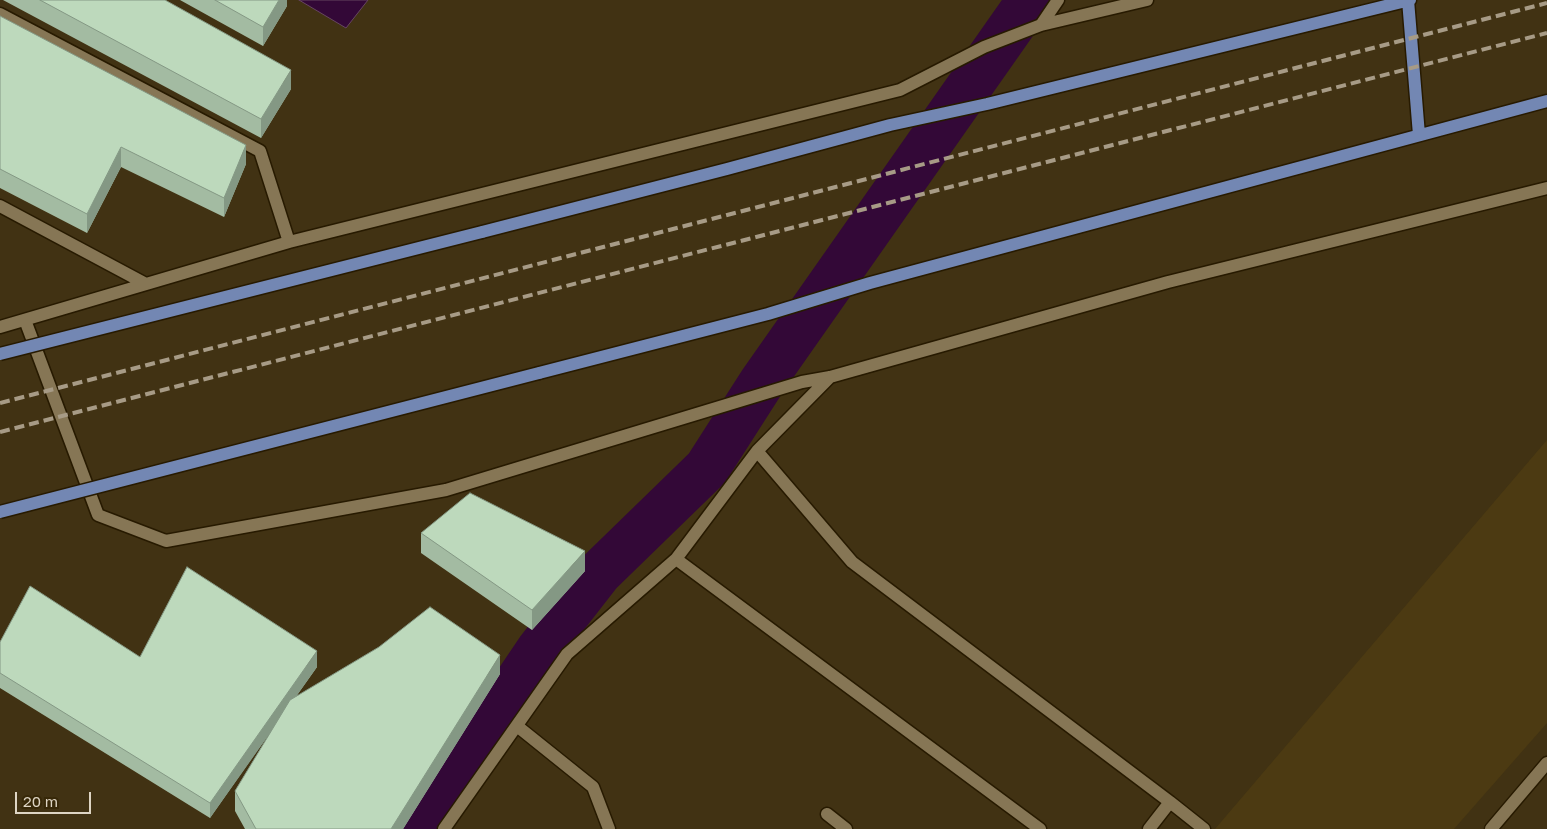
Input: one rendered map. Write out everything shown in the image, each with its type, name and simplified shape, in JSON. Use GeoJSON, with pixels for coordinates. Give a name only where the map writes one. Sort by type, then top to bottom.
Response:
{"type":"FeatureCollection","features":[{"type":"Feature","properties":{"kind":"main road"},"geometry":{"type":"LineString","coordinates":[[0,354],[727,170],[890,125],[987,104],[1409,0],[1420,134]]}},
{"type":"Feature","properties":{"kind":"main road"},"geometry":{"type":"LineString","coordinates":[[0,512],[768,314],[870,282],[1547,101]]}},
{"type":"Feature","properties":{"kind":"street"},"geometry":{"type":"LineString","coordinates":[[1035,28],[1058,0]]}},
{"type":"Feature","properties":{"kind":"street"},"geometry":{"type":"LineString","coordinates":[[0,327],[290,242],[900,90],[984,47],[1035,28],[1147,0]]}},
{"type":"Feature","properties":{"kind":"street"},"geometry":{"type":"LineString","coordinates":[[0,14],[260,151],[290,242]]}},
{"type":"Feature","properties":{"kind":"street"},"geometry":{"type":"LineString","coordinates":[[25,320],[98,515],[166,541],[446,490],[802,382],[830,377],[1168,282],[1547,188]]}},
{"type":"Feature","properties":{"kind":"street"},"geometry":{"type":"LineString","coordinates":[[0,206],[146,284]]}},
{"type":"Feature","properties":{"kind":"street"},"geometry":{"type":"LineString","coordinates":[[444,829],[567,654],[676,558],[757,451],[830,377]]}},
{"type":"Feature","properties":{"kind":"street"},"geometry":{"type":"LineString","coordinates":[[757,451],[852,562],[1204,829]]}},
{"type":"Feature","properties":{"kind":"street"},"geometry":{"type":"LineString","coordinates":[[676,558],[1040,829]]}},
{"type":"Feature","properties":{"kind":"street"},"geometry":{"type":"LineString","coordinates":[[517,726],[594,787],[609,829]]}},
{"type":"Feature","properties":{"kind":"street"},"geometry":{"type":"LineString","coordinates":[[1491,829],[1547,763]]}},
{"type":"Feature","properties":{"kind":"street"},"geometry":{"type":"LineString","coordinates":[[1149,829],[1170,802]]}},
{"type":"Feature","properties":{"kind":"street"},"geometry":{"type":"LineString","coordinates":[[827,814],[846,829]]}},
{"type":"Feature","properties":{"kind":"shaded area"},"geometry":{"type":"Polygon","coordinates":[[[299,0],[368,0],[346,28],[299,0]]]}},
{"type":"Feature","properties":{"kind":"shaded area"},"geometry":{"type":"Polygon","coordinates":[[[1547,440],[1547,723],[1454,829],[1215,829],[1547,440]]]}},
{"type":"Feature","properties":{"kind":"building"},"geometry":{"type":"Polygon","coordinates":[[[40,0],[165,0],[291,70],[261,119],[40,0]]]}},
{"type":"Feature","properties":{"kind":"building"},"geometry":{"type":"Polygon","coordinates":[[[215,0],[279,0],[263,27],[215,0]]]}},
{"type":"Feature","properties":{"kind":"building"},"geometry":{"type":"Polygon","coordinates":[[[0,16],[246,145],[224,198],[121,147],[87,214],[0,169],[0,16]]]}},
{"type":"Feature","properties":{"kind":"building"},"geometry":{"type":"Polygon","coordinates":[[[470,493],[585,551],[532,610],[421,533],[470,493]]]}},
{"type":"Feature","properties":{"kind":"building"},"geometry":{"type":"Polygon","coordinates":[[[187,567],[317,651],[210,803],[0,673],[0,642],[30,586],[140,657],[187,567]]]}},
{"type":"Feature","properties":{"kind":"building"},"geometry":{"type":"Polygon","coordinates":[[[430,607],[500,655],[391,829],[256,829],[235,791],[290,700],[379,647],[430,607]]]}},
{"type":"Feature","properties":{"kind":"waterway"},"geometry":{"type":"LineString","coordinates":[[418,829],[539,650],[599,573],[707,468],[762,382],[1030,0]]}},
{"type":"Feature","properties":{"kind":"railway"},"geometry":{"type":"LineString","coordinates":[[0,403],[1547,3]]}},
{"type":"Feature","properties":{"kind":"railway"},"geometry":{"type":"LineString","coordinates":[[0,432],[1547,33]]}}]}
